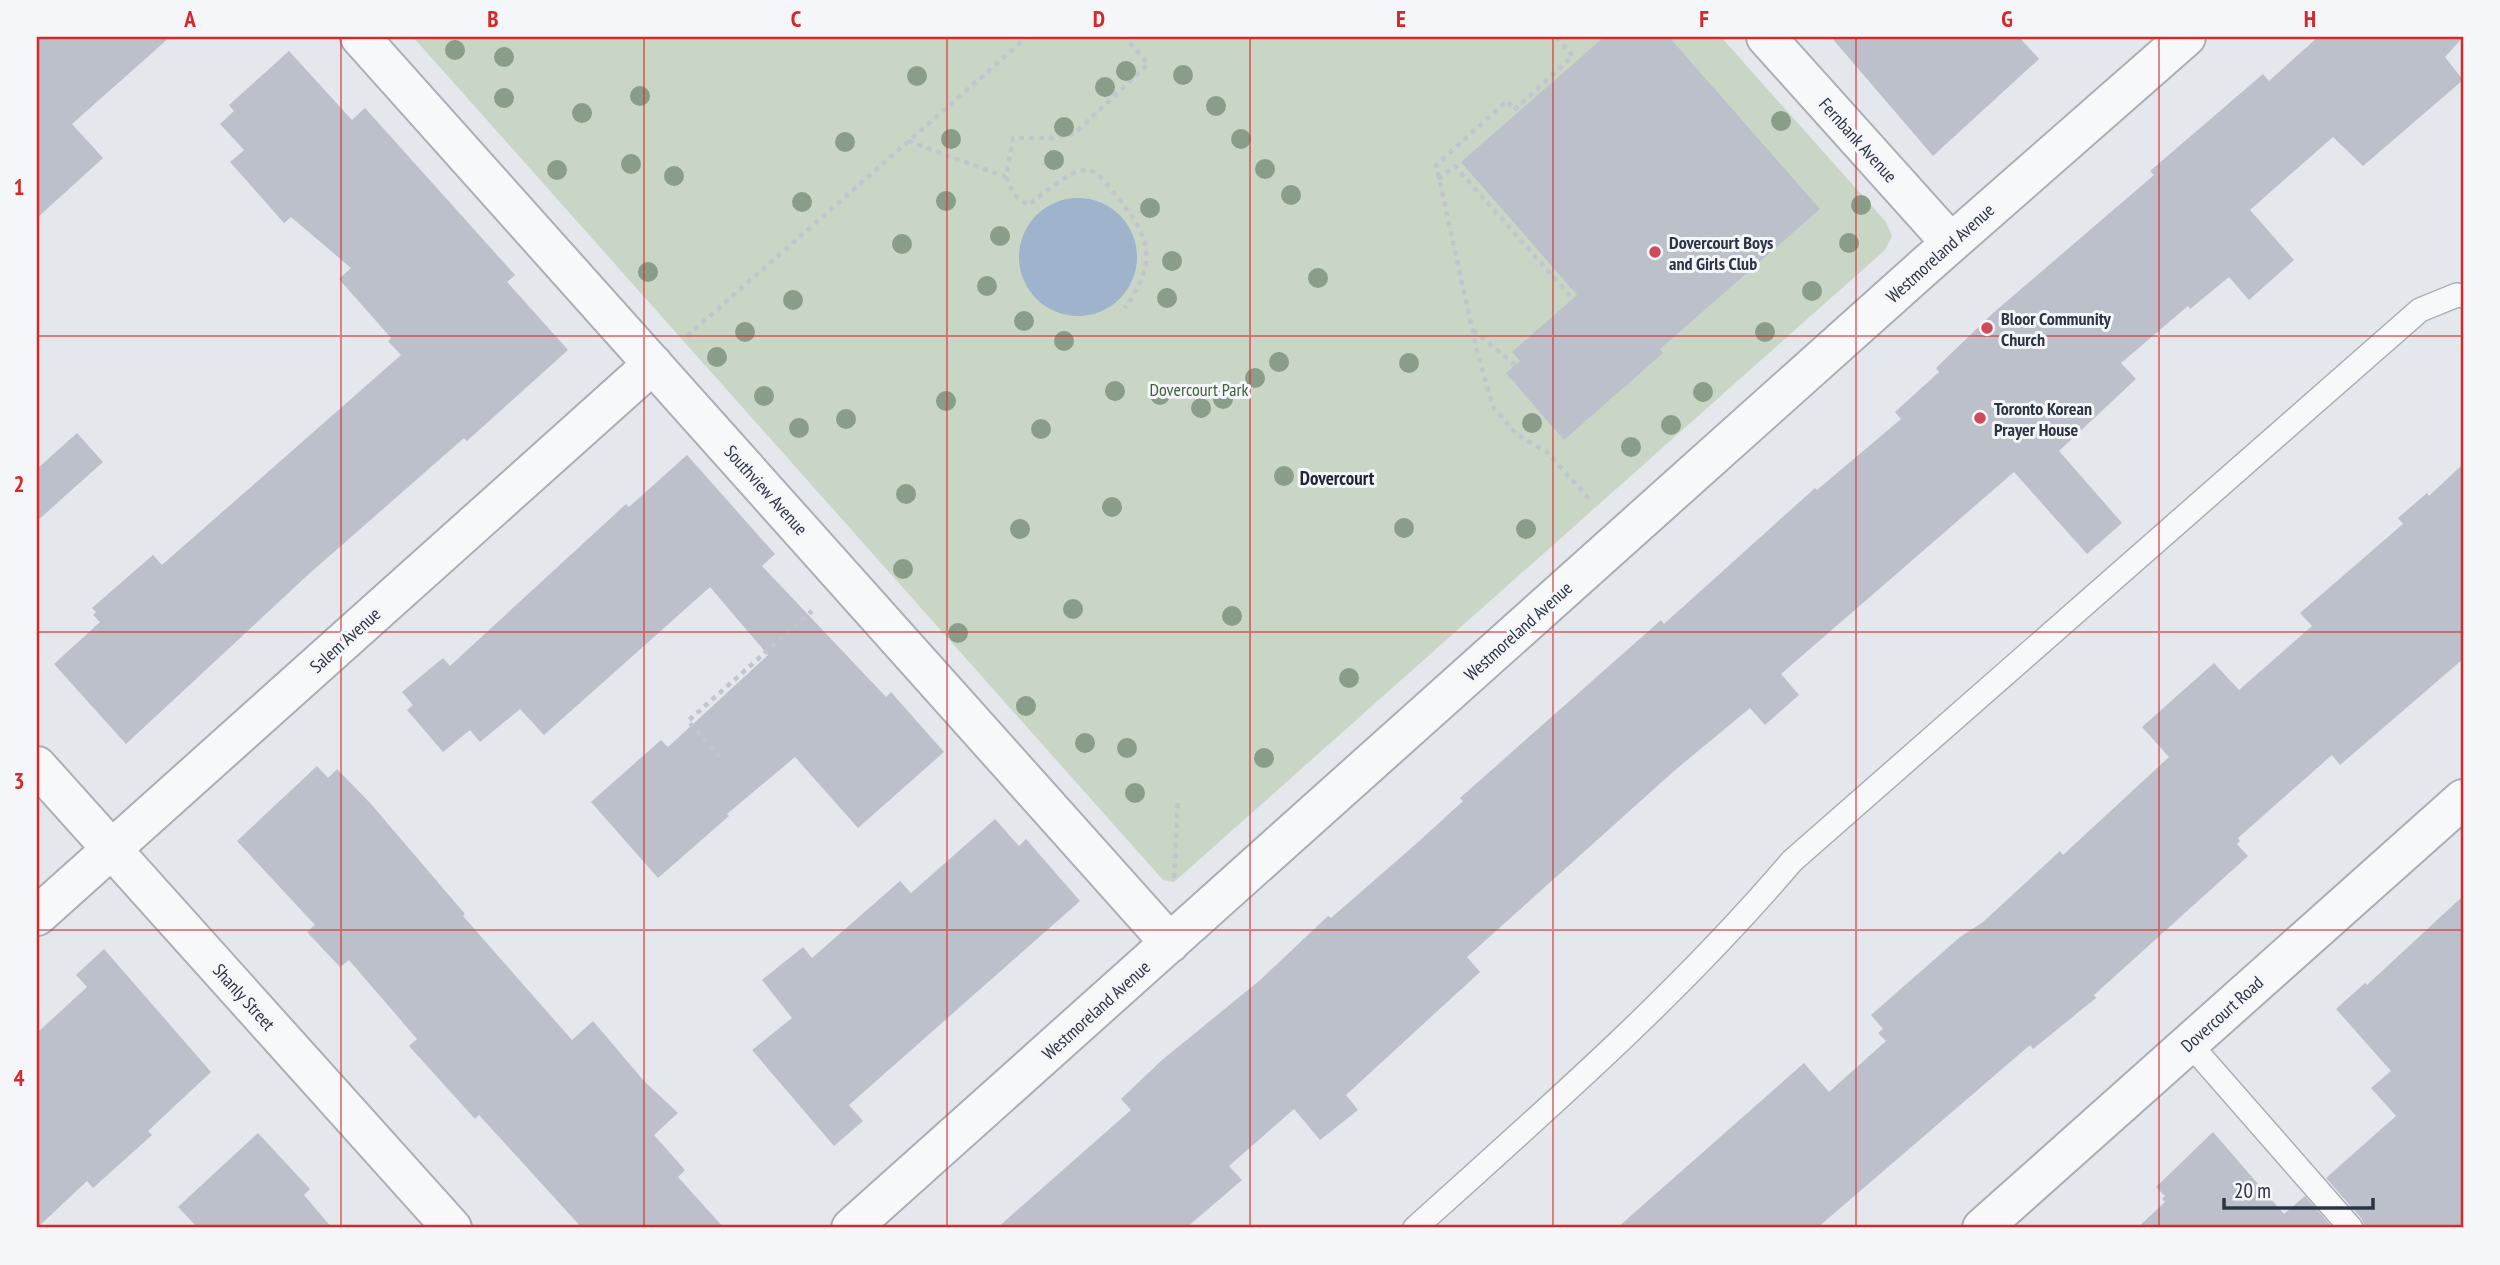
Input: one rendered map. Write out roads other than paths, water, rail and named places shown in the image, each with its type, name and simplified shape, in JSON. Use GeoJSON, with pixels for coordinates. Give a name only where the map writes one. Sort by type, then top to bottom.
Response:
{"type":"FeatureCollection","features":[{"type":"Feature","properties":{"kind":"street","name":"Southview Avenue"},"geometry":{"type":"LineString","coordinates":[[360,37],[666,354],[1170,943]]}},
{"type":"Feature","properties":{"kind":"street","name":"Fernbank Avenue"},"geometry":{"type":"LineString","coordinates":[[1766,37],[1951,243]]}},
{"type":"Feature","properties":{"kind":"street","name":"Westmoreland Avenue"},"geometry":{"type":"LineString","coordinates":[[851,1228],[1951,243],[2186,37]]}},
{"type":"Feature","properties":{"kind":"street","name":"Salem Avenue"},"geometry":{"type":"LineString","coordinates":[[37,916],[666,354]]}},
{"type":"Feature","properties":{"kind":"street","name":"Shanly Street"},"geometry":{"type":"LineString","coordinates":[[37,766],[452,1228]]}},
{"type":"Feature","properties":{"kind":"street","name":"Dovercourt Road"},"geometry":{"type":"LineString","coordinates":[[1982,1228],[2463,799]]}},
{"type":"Feature","properties":{"kind":"lane"},"geometry":{"type":"LineString","coordinates":[[1415,1228],[1633,1032],[1730,934],[1792,861],[2420,310],[2457,295],[2463,296]]}},
{"type":"Feature","properties":{"kind":"lane"},"geometry":{"type":"LineString","coordinates":[[2189,1043],[2351,1228]]}},
{"type":"Feature","properties":{"kind":"water"},"geometry":{"type":"Polygon","coordinates":[[[1078,198],[1101,203],[1120,215],[1132,234],[1137,257],[1132,280],[1120,299],[1101,311],[1078,316],[1055,311],[1036,299],[1024,280],[1019,257],[1024,234],[1036,215],[1055,203],[1078,198]]]}},
{"type":"Feature","properties":{"kind":"place","name":"Dovercourt Boys and Girls Club"},"geometry":{"type":"Point","coordinates":[1655,252]}},
{"type":"Feature","properties":{"kind":"place","name":"Bloor Community Church"},"geometry":{"type":"Point","coordinates":[1987,328]}},
{"type":"Feature","properties":{"kind":"place","name":"Toronto Korean Prayer House"},"geometry":{"type":"Point","coordinates":[1980,418]}},
{"type":"Feature","properties":{"kind":"district","name":"Dovercourt"},"geometry":{"type":"Point","coordinates":[1337,478]}},
{"type":"Feature","properties":{"kind":"park label","name":"Dovercourt Park"},"geometry":{"type":"Point","coordinates":[1199,389]}}]}
